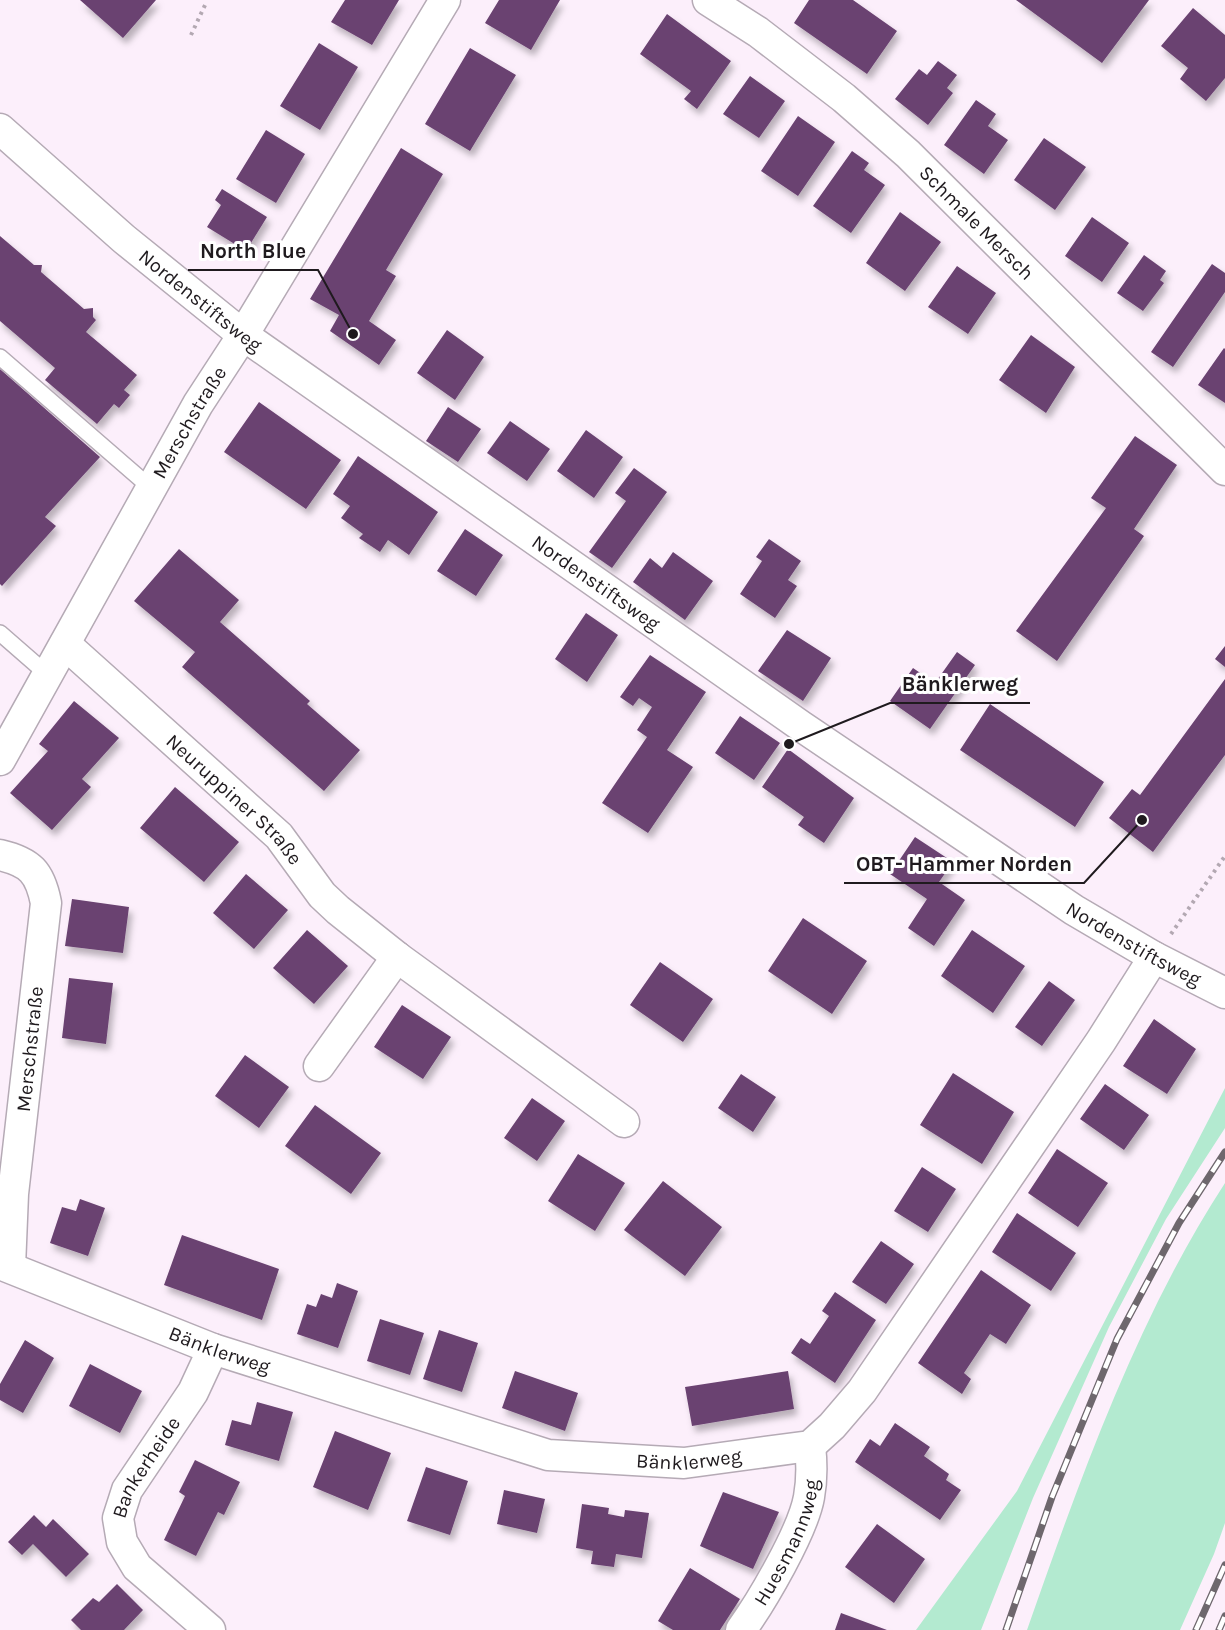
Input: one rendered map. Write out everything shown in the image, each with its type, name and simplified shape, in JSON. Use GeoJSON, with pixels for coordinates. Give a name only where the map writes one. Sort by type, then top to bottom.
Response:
{"type":"FeatureCollection","features":[{"type":"Feature","properties":{"kind":"street","name":"Merschstraße"},"geometry":{"type":"LineString","coordinates":[[0,760],[198,404],[243,335],[445,0]]}},
{"type":"Feature","properties":{"kind":"street","name":"Schmale Mersch"},"geometry":{"type":"LineString","coordinates":[[708,0],[758,32],[844,98],[908,154],[1225,470]]}},
{"type":"Feature","properties":{"kind":"street","name":"Nordenstiftsweg"},"geometry":{"type":"LineString","coordinates":[[0,129],[124,239],[243,335],[801,726],[1074,910],[1154,957],[1225,993]]}},
{"type":"Feature","properties":{"kind":"street","name":"Neuruppiner Straße"},"geometry":{"type":"LineString","coordinates":[[65,644],[279,836],[322,895],[397,957],[624,1122]]}},
{"type":"Feature","properties":{"kind":"street","name":"Merschstraße"},"geometry":{"type":"LineString","coordinates":[[0,855],[17,859],[33,869],[42,883],[46,903],[5,1266]]}},
{"type":"Feature","properties":{"kind":"street"},"geometry":{"type":"LineString","coordinates":[[319,1066],[397,957]]}},
{"type":"Feature","properties":{"kind":"street"},"geometry":{"type":"LineString","coordinates":[[810,1446],[832,1426],[862,1391],[1101,1041],[1154,957]]}},
{"type":"Feature","properties":{"kind":"street","name":"Bänklerweg"},"geometry":{"type":"LineString","coordinates":[[5,1266],[213,1349],[548,1455],[684,1463],[810,1446]]}},
{"type":"Feature","properties":{"kind":"street","name":"Bankerheide"},"geometry":{"type":"LineString","coordinates":[[210,1630],[137,1567],[122,1542],[118,1518],[127,1490],[193,1392],[213,1349]]}},
{"type":"Feature","properties":{"kind":"street","name":"Huesmannweg"},"geometry":{"type":"LineString","coordinates":[[741,1630],[757,1608],[805,1515],[811,1478],[810,1446]]}},
{"type":"Feature","properties":{"kind":"lane"},"geometry":{"type":"LineString","coordinates":[[0,357],[151,488]]}},
{"type":"Feature","properties":{"kind":"lane"},"geometry":{"type":"LineString","coordinates":[[0,633],[47,674]]}},
{"type":"Feature","properties":{"kind":"path"},"geometry":{"type":"LineString","coordinates":[[190,35],[206,1]]}},
{"type":"Feature","properties":{"kind":"path"},"geometry":{"type":"LineString","coordinates":[[1154,957],[1225,856]]}},
{"type":"Feature","properties":{"kind":"green space"},"geometry":{"type":"Polygon","coordinates":[[[1225,1088],[1225,1128],[1166,1219],[1109,1327],[1033,1498],[981,1630],[916,1630],[1017,1491],[1225,1088]]]}},
{"type":"Feature","properties":{"kind":"green space"},"geometry":{"type":"Polygon","coordinates":[[[1225,1183],[1225,1523],[1214,1554],[1180,1630],[1027,1630],[1068,1515],[1113,1400],[1164,1289],[1225,1183]]]}},
{"type":"Feature","properties":{"kind":"building"},"geometry":{"type":"Polygon","coordinates":[[[80,0],[156,0],[123,38],[80,0]]]}},
{"type":"Feature","properties":{"kind":"building"},"geometry":{"type":"Polygon","coordinates":[[[345,0],[399,0],[372,45],[331,22],[345,0]]]}},
{"type":"Feature","properties":{"kind":"building"},"geometry":{"type":"Polygon","coordinates":[[[499,0],[560,0],[531,50],[485,23],[499,0]]]}},
{"type":"Feature","properties":{"kind":"building"},"geometry":{"type":"Polygon","coordinates":[[[809,0],[853,0],[897,31],[867,74],[794,23],[809,0]]]}},
{"type":"Feature","properties":{"kind":"building"},"geometry":{"type":"Polygon","coordinates":[[[1016,0],[1149,0],[1102,63],[1016,0]]]}},
{"type":"Feature","properties":{"kind":"building"},"geometry":{"type":"Polygon","coordinates":[[[1193,8],[1225,35],[1225,78],[1206,101],[1180,79],[1188,68],[1161,46],[1193,8]]]}},
{"type":"Feature","properties":{"kind":"building"},"geometry":{"type":"Polygon","coordinates":[[[667,14],[731,61],[697,109],[684,99],[691,91],[640,54],[667,14]]]}},
{"type":"Feature","properties":{"kind":"building"},"geometry":{"type":"Polygon","coordinates":[[[319,43],[358,67],[320,130],[280,106],[319,43]]]}},
{"type":"Feature","properties":{"kind":"building"},"geometry":{"type":"Polygon","coordinates":[[[470,48],[516,75],[470,151],[425,124],[470,48]]]}},
{"type":"Feature","properties":{"kind":"building"},"geometry":{"type":"Polygon","coordinates":[[[938,61],[957,75],[947,88],[953,93],[928,125],[895,99],[919,69],[927,75],[938,61]]]}},
{"type":"Feature","properties":{"kind":"building"},"geometry":{"type":"Polygon","coordinates":[[[750,76],[785,101],[759,138],[723,114],[750,76]]]}},
{"type":"Feature","properties":{"kind":"building"},"geometry":{"type":"Polygon","coordinates":[[[976,100],[996,114],[988,126],[1008,140],[984,174],[944,145],[976,100]]]}},
{"type":"Feature","properties":{"kind":"building"},"geometry":{"type":"Polygon","coordinates":[[[798,116],[835,142],[798,196],[761,171],[798,116]]]}},
{"type":"Feature","properties":{"kind":"building"},"geometry":{"type":"Polygon","coordinates":[[[266,130],[305,154],[276,203],[236,179],[266,130]]]}},
{"type":"Feature","properties":{"kind":"building"},"geometry":{"type":"Polygon","coordinates":[[[1044,138],[1086,167],[1055,210],[1014,180],[1044,138]]]}},
{"type":"Feature","properties":{"kind":"building"},"geometry":{"type":"Polygon","coordinates":[[[401,148],[443,174],[386,270],[396,276],[369,321],[396,340],[379,365],[330,331],[339,315],[310,299],[401,148]]]}},
{"type":"Feature","properties":{"kind":"building"},"geometry":{"type":"Polygon","coordinates":[[[852,151],[869,163],[864,170],[885,185],[851,233],[813,206],[852,151]]]}},
{"type":"Feature","properties":{"kind":"building"},"geometry":{"type":"Polygon","coordinates":[[[222,189],[267,217],[246,251],[207,227],[221,205],[215,200],[222,189]]]}},
{"type":"Feature","properties":{"kind":"building"},"geometry":{"type":"Polygon","coordinates":[[[900,212],[941,242],[905,291],[866,263],[900,212]]]}},
{"type":"Feature","properties":{"kind":"building"},"geometry":{"type":"Polygon","coordinates":[[[1092,217],[1129,243],[1102,282],[1065,256],[1092,217]]]}},
{"type":"Feature","properties":{"kind":"building"},"geometry":{"type":"Polygon","coordinates":[[[0,236],[34,265],[42,265],[41,272],[84,309],[93,308],[93,317],[96,320],[86,332],[137,375],[124,390],[130,395],[119,408],[114,404],[97,424],[45,380],[55,368],[0,321],[0,236]]]}},
{"type":"Feature","properties":{"kind":"building"},"geometry":{"type":"Polygon","coordinates":[[[1144,255],[1166,271],[1160,280],[1164,283],[1143,311],[1117,293],[1144,255]]]}},
{"type":"Feature","properties":{"kind":"building"},"geometry":{"type":"Polygon","coordinates":[[[1212,264],[1225,273],[1225,292],[1173,367],[1151,352],[1212,264]]]}},
{"type":"Feature","properties":{"kind":"building"},"geometry":{"type":"Polygon","coordinates":[[[957,266],[996,293],[968,334],[928,307],[957,266]]]}},
{"type":"Feature","properties":{"kind":"building"},"geometry":{"type":"Polygon","coordinates":[[[447,330],[484,357],[455,400],[417,373],[447,330]]]}},
{"type":"Feature","properties":{"kind":"building"},"geometry":{"type":"Polygon","coordinates":[[[1031,335],[1075,367],[1046,413],[999,380],[1031,335]]]}},
{"type":"Feature","properties":{"kind":"building"},"geometry":{"type":"Polygon","coordinates":[[[1225,349],[1225,403],[1198,385],[1225,349]]]}},
{"type":"Feature","properties":{"kind":"building"},"geometry":{"type":"Polygon","coordinates":[[[0,369],[100,457],[45,517],[56,526],[2,586],[0,584],[0,369]]]}},
{"type":"Feature","properties":{"kind":"building"},"geometry":{"type":"Polygon","coordinates":[[[259,402],[341,460],[306,509],[224,452],[259,402]]]}},
{"type":"Feature","properties":{"kind":"building"},"geometry":{"type":"Polygon","coordinates":[[[448,407],[481,429],[458,462],[426,441],[448,407]]]}},
{"type":"Feature","properties":{"kind":"building"},"geometry":{"type":"Polygon","coordinates":[[[510,421],[550,449],[527,481],[487,453],[510,421]]]}},
{"type":"Feature","properties":{"kind":"building"},"geometry":{"type":"Polygon","coordinates":[[[586,430],[623,457],[594,498],[557,471],[586,430]]]}},
{"type":"Feature","properties":{"kind":"building"},"geometry":{"type":"Polygon","coordinates":[[[1135,436],[1177,465],[1134,529],[1144,536],[1057,661],[1016,631],[1106,508],[1091,498],[1135,436]]]}},
{"type":"Feature","properties":{"kind":"building"},"geometry":{"type":"Polygon","coordinates":[[[358,456],[438,512],[409,555],[388,540],[380,552],[359,538],[363,534],[341,518],[350,506],[333,494],[358,456]]]}},
{"type":"Feature","properties":{"kind":"building"},"geometry":{"type":"Polygon","coordinates":[[[634,468],[667,492],[612,568],[589,552],[626,501],[615,493],[634,468]]]}},
{"type":"Feature","properties":{"kind":"building"},"geometry":{"type":"Polygon","coordinates":[[[465,529],[503,555],[476,596],[437,571],[465,529]]]}},
{"type":"Feature","properties":{"kind":"building"},"geometry":{"type":"Polygon","coordinates":[[[769,539],[801,561],[788,580],[797,586],[775,618],[740,594],[762,561],[756,557],[769,539]]]}},
{"type":"Feature","properties":{"kind":"building"},"geometry":{"type":"Polygon","coordinates":[[[179,549],[239,600],[220,622],[310,701],[307,704],[360,750],[324,791],[182,667],[195,652],[134,601],[179,549]]]}},
{"type":"Feature","properties":{"kind":"building"},"geometry":{"type":"Polygon","coordinates":[[[673,552],[713,581],[685,620],[633,582],[650,558],[662,568],[673,552]]]}},
{"type":"Feature","properties":{"kind":"building"},"geometry":{"type":"Polygon","coordinates":[[[586,613],[618,635],[587,682],[555,659],[586,613]]]}},
{"type":"Feature","properties":{"kind":"building"},"geometry":{"type":"Polygon","coordinates":[[[787,630],[831,658],[803,701],[758,671],[787,630]]]}},
{"type":"Feature","properties":{"kind":"building"},"geometry":{"type":"Polygon","coordinates":[[[1225,646],[1225,667],[1215,659],[1225,646]]]}},
{"type":"Feature","properties":{"kind":"building"},"geometry":{"type":"Polygon","coordinates":[[[957,652],[975,665],[930,729],[890,701],[913,668],[935,683],[957,652]]]}},
{"type":"Feature","properties":{"kind":"building"},"geometry":{"type":"Polygon","coordinates":[[[650,655],[706,692],[667,750],[693,767],[648,833],[602,803],[647,737],[637,730],[652,707],[639,698],[633,706],[620,697],[650,655]]]}},
{"type":"Feature","properties":{"kind":"building"},"geometry":{"type":"Polygon","coordinates":[[[1225,679],[1225,755],[1153,852],[1109,818],[1132,789],[1140,795],[1225,679]]]}},
{"type":"Feature","properties":{"kind":"building"},"geometry":{"type":"Polygon","coordinates":[[[74,701],[119,738],[82,779],[91,787],[52,830],[10,793],[48,751],[39,744],[74,701]]]}},
{"type":"Feature","properties":{"kind":"building"},"geometry":{"type":"Polygon","coordinates":[[[990,704],[1104,782],[1075,827],[960,750],[990,704]]]}},
{"type":"Feature","properties":{"kind":"building"},"geometry":{"type":"Polygon","coordinates":[[[740,716],[780,743],[754,780],[715,753],[740,716]]]}},
{"type":"Feature","properties":{"kind":"building"},"geometry":{"type":"Polygon","coordinates":[[[788,749],[854,798],[824,843],[798,825],[804,817],[762,787],[788,749]]]}},
{"type":"Feature","properties":{"kind":"building"},"geometry":{"type":"Polygon","coordinates":[[[175,787],[239,842],[204,882],[140,828],[175,787]]]}},
{"type":"Feature","properties":{"kind":"building"},"geometry":{"type":"Polygon","coordinates":[[[915,837],[953,862],[939,882],[965,900],[934,946],[908,928],[927,899],[890,874],[915,837]]]}},
{"type":"Feature","properties":{"kind":"building"},"geometry":{"type":"Polygon","coordinates":[[[246,874],[288,910],[254,949],[213,913],[246,874]]]}},
{"type":"Feature","properties":{"kind":"building"},"geometry":{"type":"Polygon","coordinates":[[[72,899],[129,907],[123,953],[65,946],[72,899]]]}},
{"type":"Feature","properties":{"kind":"building"},"geometry":{"type":"Polygon","coordinates":[[[803,918],[867,961],[832,1014],[768,971],[803,918]]]}},
{"type":"Feature","properties":{"kind":"building"},"geometry":{"type":"Polygon","coordinates":[[[307,930],[348,966],[314,1004],[273,968],[307,930]]]}},
{"type":"Feature","properties":{"kind":"building"},"geometry":{"type":"Polygon","coordinates":[[[972,930],[1025,966],[993,1013],[941,976],[972,930]]]}},
{"type":"Feature","properties":{"kind":"building"},"geometry":{"type":"Polygon","coordinates":[[[660,962],[713,999],[683,1042],[630,1005],[660,962]]]}},
{"type":"Feature","properties":{"kind":"building"},"geometry":{"type":"Polygon","coordinates":[[[69,978],[113,983],[106,1044],[62,1038],[69,978]]]}},
{"type":"Feature","properties":{"kind":"building"},"geometry":{"type":"Polygon","coordinates":[[[1049,981],[1075,1000],[1042,1046],[1015,1027],[1049,981]]]}},
{"type":"Feature","properties":{"kind":"building"},"geometry":{"type":"Polygon","coordinates":[[[402,1005],[451,1037],[423,1079],[374,1047],[402,1005]]]}},
{"type":"Feature","properties":{"kind":"building"},"geometry":{"type":"Polygon","coordinates":[[[1154,1019],[1196,1049],[1167,1094],[1123,1066],[1154,1019]]]}},
{"type":"Feature","properties":{"kind":"building"},"geometry":{"type":"Polygon","coordinates":[[[245,1055],[289,1087],[259,1128],[215,1096],[245,1055]]]}},
{"type":"Feature","properties":{"kind":"building"},"geometry":{"type":"Polygon","coordinates":[[[953,1073],[1014,1112],[982,1164],[920,1125],[953,1073]]]}},
{"type":"Feature","properties":{"kind":"building"},"geometry":{"type":"Polygon","coordinates":[[[741,1074],[776,1097],[753,1132],[718,1108],[741,1074]]]}},
{"type":"Feature","properties":{"kind":"building"},"geometry":{"type":"Polygon","coordinates":[[[1105,1084],[1149,1115],[1124,1150],[1080,1119],[1105,1084]]]}},
{"type":"Feature","properties":{"kind":"building"},"geometry":{"type":"Polygon","coordinates":[[[532,1098],[565,1121],[537,1161],[504,1138],[532,1098]]]}},
{"type":"Feature","properties":{"kind":"building"},"geometry":{"type":"Polygon","coordinates":[[[315,1105],[381,1153],[351,1194],[285,1146],[315,1105]]]}},
{"type":"Feature","properties":{"kind":"building"},"geometry":{"type":"Polygon","coordinates":[[[1057,1149],[1108,1183],[1078,1227],[1028,1193],[1057,1149]]]}},
{"type":"Feature","properties":{"kind":"building"},"geometry":{"type":"Polygon","coordinates":[[[578,1154],[625,1183],[595,1231],[548,1201],[578,1154]]]}},
{"type":"Feature","properties":{"kind":"building"},"geometry":{"type":"Polygon","coordinates":[[[922,1167],[956,1189],[928,1232],[894,1211],[922,1167]]]}},
{"type":"Feature","properties":{"kind":"building"},"geometry":{"type":"Polygon","coordinates":[[[663,1181],[722,1227],[685,1276],[624,1230],[663,1181]]]}},
{"type":"Feature","properties":{"kind":"building"},"geometry":{"type":"Polygon","coordinates":[[[80,1199],[105,1208],[88,1256],[50,1243],[62,1207],[76,1211],[80,1199]]]}},
{"type":"Feature","properties":{"kind":"building"},"geometry":{"type":"Polygon","coordinates":[[[1017,1213],[1076,1253],[1051,1291],[992,1252],[1017,1213]]]}},
{"type":"Feature","properties":{"kind":"building"},"geometry":{"type":"Polygon","coordinates":[[[182,1235],[279,1269],[262,1320],[164,1285],[182,1235]]]}},
{"type":"Feature","properties":{"kind":"building"},"geometry":{"type":"Polygon","coordinates":[[[881,1241],[914,1264],[886,1304],[852,1282],[881,1241]]]}},
{"type":"Feature","properties":{"kind":"building"},"geometry":{"type":"Polygon","coordinates":[[[981,1270],[1031,1305],[1006,1344],[990,1334],[964,1373],[971,1379],[962,1394],[918,1363],[981,1270]]]}},
{"type":"Feature","properties":{"kind":"building"},"geometry":{"type":"Polygon","coordinates":[[[337,1283],[358,1291],[338,1348],[297,1334],[307,1304],[316,1307],[321,1294],[332,1298],[337,1283]]]}},
{"type":"Feature","properties":{"kind":"building"},"geometry":{"type":"Polygon","coordinates":[[[835,1292],[876,1320],[835,1383],[791,1353],[801,1338],[810,1344],[829,1316],[822,1311],[835,1292]]]}},
{"type":"Feature","properties":{"kind":"building"},"geometry":{"type":"Polygon","coordinates":[[[380,1319],[424,1333],[410,1375],[367,1361],[380,1319]]]}},
{"type":"Feature","properties":{"kind":"building"},"geometry":{"type":"Polygon","coordinates":[[[439,1330],[478,1343],[462,1392],[423,1379],[439,1330]]]}},
{"type":"Feature","properties":{"kind":"building"},"geometry":{"type":"Polygon","coordinates":[[[25,1340],[54,1358],[23,1413],[0,1400],[0,1384],[25,1340]]]}},
{"type":"Feature","properties":{"kind":"building"},"geometry":{"type":"Polygon","coordinates":[[[90,1364],[142,1391],[120,1433],[69,1406],[90,1364]]]}},
{"type":"Feature","properties":{"kind":"building"},"geometry":{"type":"Polygon","coordinates":[[[515,1371],[578,1393],[565,1431],[502,1408],[515,1371]]]}},
{"type":"Feature","properties":{"kind":"building"},"geometry":{"type":"Polygon","coordinates":[[[788,1371],[794,1409],[692,1426],[685,1387],[788,1371]]]}},
{"type":"Feature","properties":{"kind":"building"},"geometry":{"type":"Polygon","coordinates":[[[257,1402],[293,1412],[279,1461],[225,1445],[232,1420],[251,1425],[257,1402]]]}},
{"type":"Feature","properties":{"kind":"building"},"geometry":{"type":"Polygon","coordinates":[[[895,1423],[930,1447],[924,1456],[949,1474],[946,1480],[961,1490],[940,1520],[855,1462],[870,1439],[880,1446],[895,1423]]]}},
{"type":"Feature","properties":{"kind":"building"},"geometry":{"type":"Polygon","coordinates":[[[335,1431],[391,1453],[368,1510],[313,1487],[335,1431]]]}},
{"type":"Feature","properties":{"kind":"building"},"geometry":{"type":"Polygon","coordinates":[[[195,1460],[240,1482],[224,1515],[218,1512],[196,1556],[164,1540],[185,1496],[179,1492],[195,1460]]]}},
{"type":"Feature","properties":{"kind":"building"},"geometry":{"type":"Polygon","coordinates":[[[426,1467],[468,1481],[450,1535],[407,1521],[426,1467]]]}},
{"type":"Feature","properties":{"kind":"building"},"geometry":{"type":"Polygon","coordinates":[[[504,1490],[545,1499],[537,1533],[497,1524],[504,1490]]]}},
{"type":"Feature","properties":{"kind":"building"},"geometry":{"type":"Polygon","coordinates":[[[723,1492],[779,1512],[753,1569],[700,1546],[723,1492]]]}},
{"type":"Feature","properties":{"kind":"building"},"geometry":{"type":"Polygon","coordinates":[[[582,1504],[609,1508],[608,1514],[624,1517],[625,1510],[649,1513],[642,1558],[616,1554],[614,1567],[591,1564],[593,1551],[576,1548],[582,1504]]]}},
{"type":"Feature","properties":{"kind":"building"},"geometry":{"type":"Polygon","coordinates":[[[34,1515],[46,1527],[53,1519],[89,1554],[66,1577],[33,1544],[22,1555],[8,1542],[34,1515]]]}},
{"type":"Feature","properties":{"kind":"building"},"geometry":{"type":"Polygon","coordinates":[[[877,1524],[925,1559],[894,1603],[845,1567],[877,1524]]]}},
{"type":"Feature","properties":{"kind":"building"},"geometry":{"type":"Polygon","coordinates":[[[690,1568],[740,1599],[720,1630],[673,1630],[658,1621],[690,1568]]]}},
{"type":"Feature","properties":{"kind":"building"},"geometry":{"type":"Polygon","coordinates":[[[117,1584],[143,1610],[124,1630],[81,1630],[71,1620],[93,1598],[99,1602],[117,1584]]]}},
{"type":"Feature","properties":{"kind":"building"},"geometry":{"type":"Polygon","coordinates":[[[841,1613],[887,1630],[835,1630],[841,1613]]]}},
{"type":"Feature","properties":{"kind":"railway"},"geometry":{"type":"LineString","coordinates":[[1006,1630],[1052,1497],[1117,1339],[1179,1223],[1225,1152]]}},
{"type":"Feature","properties":{"kind":"railway"},"geometry":{"type":"LineString","coordinates":[[1196,1630],[1225,1565]]}},
{"type":"Feature","properties":{"kind":"railway"},"geometry":{"type":"LineString","coordinates":[[1219,1630],[1225,1616]]}},
{"type":"Feature","properties":{"kind":"place","name":"North Blue"},"geometry":{"type":"Point","coordinates":[353,334]}},
{"type":"Feature","properties":{"kind":"place","name":"Bänklerweg"},"geometry":{"type":"Point","coordinates":[789,744]}},
{"type":"Feature","properties":{"kind":"place","name":"OBT- Hammer Norden"},"geometry":{"type":"Point","coordinates":[1142,820]}}]}
